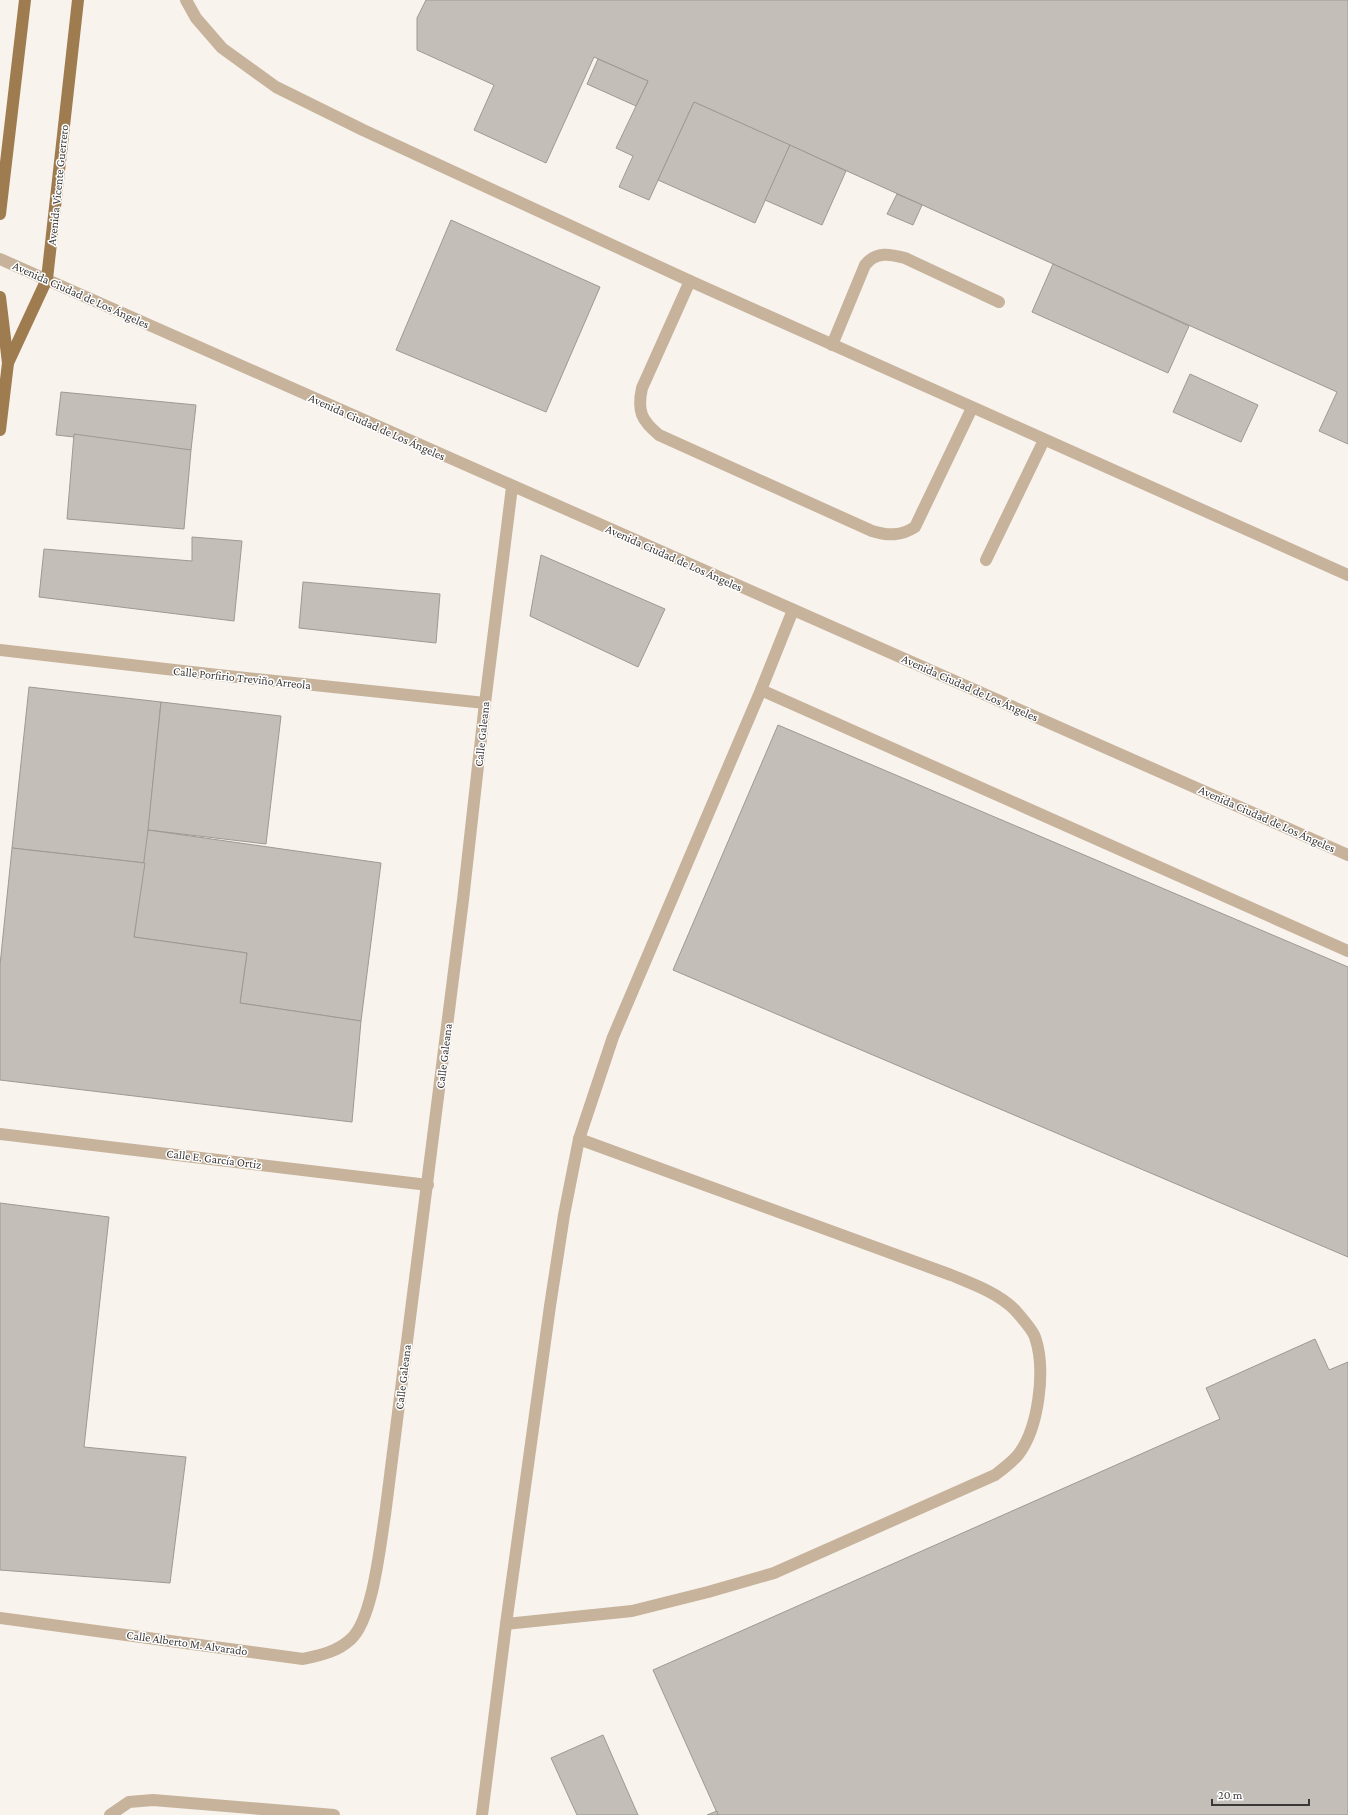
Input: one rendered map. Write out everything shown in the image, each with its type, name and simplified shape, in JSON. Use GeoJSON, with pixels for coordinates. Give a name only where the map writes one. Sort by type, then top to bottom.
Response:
{"type":"FeatureCollection","features":[{"type":"Feature","properties":{"kind":"main road"},"geometry":{"type":"LineString","coordinates":[[0,214],[4,145],[25,0]]}},
{"type":"Feature","properties":{"kind":"main road","name":"Avenida Vicente Guerrero"},"geometry":{"type":"LineString","coordinates":[[0,430],[3,379],[8,363],[47,279],[78,0]]}},
{"type":"Feature","properties":{"kind":"main road","name":"Avenida Vicente Guerrero"},"geometry":{"type":"LineString","coordinates":[[0,297],[8,363]]}},
{"type":"Feature","properties":{"kind":"street"},"geometry":{"type":"LineString","coordinates":[[186,0],[196,18],[222,48],[276,87],[385,140],[690,281],[1348,575]]}},
{"type":"Feature","properties":{"kind":"street"},"geometry":{"type":"LineString","coordinates":[[832,344],[865,264],[870,258],[880,255],[890,254],[905,258],[999,302]]}},
{"type":"Feature","properties":{"kind":"street","name":"Avenida Ciudad de Los Ángeles"},"geometry":{"type":"LineString","coordinates":[[0,259],[512,487],[1348,855]]}},
{"type":"Feature","properties":{"kind":"street"},"geometry":{"type":"LineString","coordinates":[[690,281],[642,388],[639,401],[641,415],[647,425],[659,435],[872,531],[885,535],[897,535],[915,527],[972,408]]}},
{"type":"Feature","properties":{"kind":"street"},"geometry":{"type":"LineString","coordinates":[[986,560],[1044,440]]}},
{"type":"Feature","properties":{"kind":"street","name":"Calle Galeana"},"geometry":{"type":"LineString","coordinates":[[362,1623],[372,1590],[385,1515],[428,1185],[512,487]]}},
{"type":"Feature","properties":{"kind":"street"},"geometry":{"type":"LineString","coordinates":[[482,1815],[506,1624],[551,1298],[579,1139],[614,1037],[761,690],[793,610]]}},
{"type":"Feature","properties":{"kind":"street","name":"Calle Porfirio Treviño Arreola"},"geometry":{"type":"LineString","coordinates":[[0,650],[485,703]]}},
{"type":"Feature","properties":{"kind":"street"},"geometry":{"type":"LineString","coordinates":[[761,690],[1348,951]]}},
{"type":"Feature","properties":{"kind":"street","name":"Calle E. García Ortiz"},"geometry":{"type":"LineString","coordinates":[[0,1134],[428,1185]]}},
{"type":"Feature","properties":{"kind":"street"},"geometry":{"type":"LineString","coordinates":[[506,1624],[632,1611],[708,1592],[774,1572],[995,1475],[1018,1454],[1033,1425],[1040,1396],[1041,1367],[1035,1336],[1015,1310],[986,1290],[944,1272],[579,1139]]}},
{"type":"Feature","properties":{"kind":"street","name":"Calle Alberto M. Alvarado"},"geometry":{"type":"LineString","coordinates":[[0,1618],[303,1659],[325,1655],[339,1649],[352,1639],[362,1623]]}},
{"type":"Feature","properties":{"kind":"street"},"geometry":{"type":"LineString","coordinates":[[110,1815],[129,1802],[153,1800],[334,1815]]}},
{"type":"Feature","properties":{"kind":"building"},"geometry":{"type":"Polygon","coordinates":[[[426,0],[1348,0],[1348,444],[1319,431],[1337,392],[694,102],[649,200],[619,187],[633,156],[616,148],[648,81],[594,57],[546,163],[474,130],[494,85],[417,50],[417,18],[426,0]]]}},
{"type":"Feature","properties":{"kind":"building"},"geometry":{"type":"Polygon","coordinates":[[[598,59],[648,81],[636,106],[587,84],[598,59]]]}},
{"type":"Feature","properties":{"kind":"building"},"geometry":{"type":"Polygon","coordinates":[[[694,102],[790,145],[755,223],[658,180],[694,102]]]}},
{"type":"Feature","properties":{"kind":"building"},"geometry":{"type":"Polygon","coordinates":[[[790,145],[846,171],[822,225],[765,200],[790,145]]]}},
{"type":"Feature","properties":{"kind":"building"},"geometry":{"type":"Polygon","coordinates":[[[897,194],[922,205],[913,225],[887,214],[897,194]]]}},
{"type":"Feature","properties":{"kind":"building"},"geometry":{"type":"Polygon","coordinates":[[[451,220],[600,287],[546,412],[396,350],[451,220]]]}},
{"type":"Feature","properties":{"kind":"building"},"geometry":{"type":"Polygon","coordinates":[[[1053,264],[1189,326],[1168,373],[1032,312],[1053,264]]]}},
{"type":"Feature","properties":{"kind":"building"},"geometry":{"type":"Polygon","coordinates":[[[1190,374],[1258,405],[1241,442],[1173,412],[1190,374]]]}},
{"type":"Feature","properties":{"kind":"building"},"geometry":{"type":"Polygon","coordinates":[[[61,392],[196,405],[191,450],[56,435],[61,392]]]}},
{"type":"Feature","properties":{"kind":"building"},"geometry":{"type":"Polygon","coordinates":[[[74,434],[191,450],[184,529],[67,519],[74,434]]]}},
{"type":"Feature","properties":{"kind":"building"},"geometry":{"type":"Polygon","coordinates":[[[192,537],[242,541],[234,621],[39,597],[44,549],[192,561],[192,537]]]}},
{"type":"Feature","properties":{"kind":"building"},"geometry":{"type":"Polygon","coordinates":[[[541,555],[665,609],[638,667],[530,616],[541,555]]]}},
{"type":"Feature","properties":{"kind":"building"},"geometry":{"type":"Polygon","coordinates":[[[303,582],[440,594],[436,643],[299,628],[303,582]]]}},
{"type":"Feature","properties":{"kind":"building"},"geometry":{"type":"Polygon","coordinates":[[[29,687],[161,702],[145,863],[12,848],[29,687]]]}},
{"type":"Feature","properties":{"kind":"building"},"geometry":{"type":"Polygon","coordinates":[[[161,702],[281,716],[266,844],[148,830],[161,702]]]}},
{"type":"Feature","properties":{"kind":"building"},"geometry":{"type":"Polygon","coordinates":[[[778,725],[1348,967],[1348,1257],[673,970],[778,725]]]}},
{"type":"Feature","properties":{"kind":"building"},"geometry":{"type":"Polygon","coordinates":[[[148,830],[381,863],[361,1021],[240,1003],[247,953],[134,937],[148,830]]]}},
{"type":"Feature","properties":{"kind":"building"},"geometry":{"type":"Polygon","coordinates":[[[12,848],[145,863],[134,937],[247,953],[240,1003],[361,1021],[352,1122],[0,1080],[0,965],[12,848]]]}},
{"type":"Feature","properties":{"kind":"building"},"geometry":{"type":"Polygon","coordinates":[[[0,1203],[109,1217],[84,1447],[186,1457],[170,1583],[0,1570],[0,1203]]]}},
{"type":"Feature","properties":{"kind":"building"},"geometry":{"type":"Polygon","coordinates":[[[1315,1339],[1329,1370],[1348,1362],[1348,1815],[718,1815],[653,1670],[1220,1419],[1206,1388],[1315,1339]]]}},
{"type":"Feature","properties":{"kind":"building"},"geometry":{"type":"Polygon","coordinates":[[[603,1735],[638,1815],[577,1815],[551,1758],[603,1735]]]}},
{"type":"Feature","properties":{"kind":"building"},"geometry":{"type":"Polygon","coordinates":[[[717,1811],[718,1815],[707,1815],[717,1811]]]}}]}
